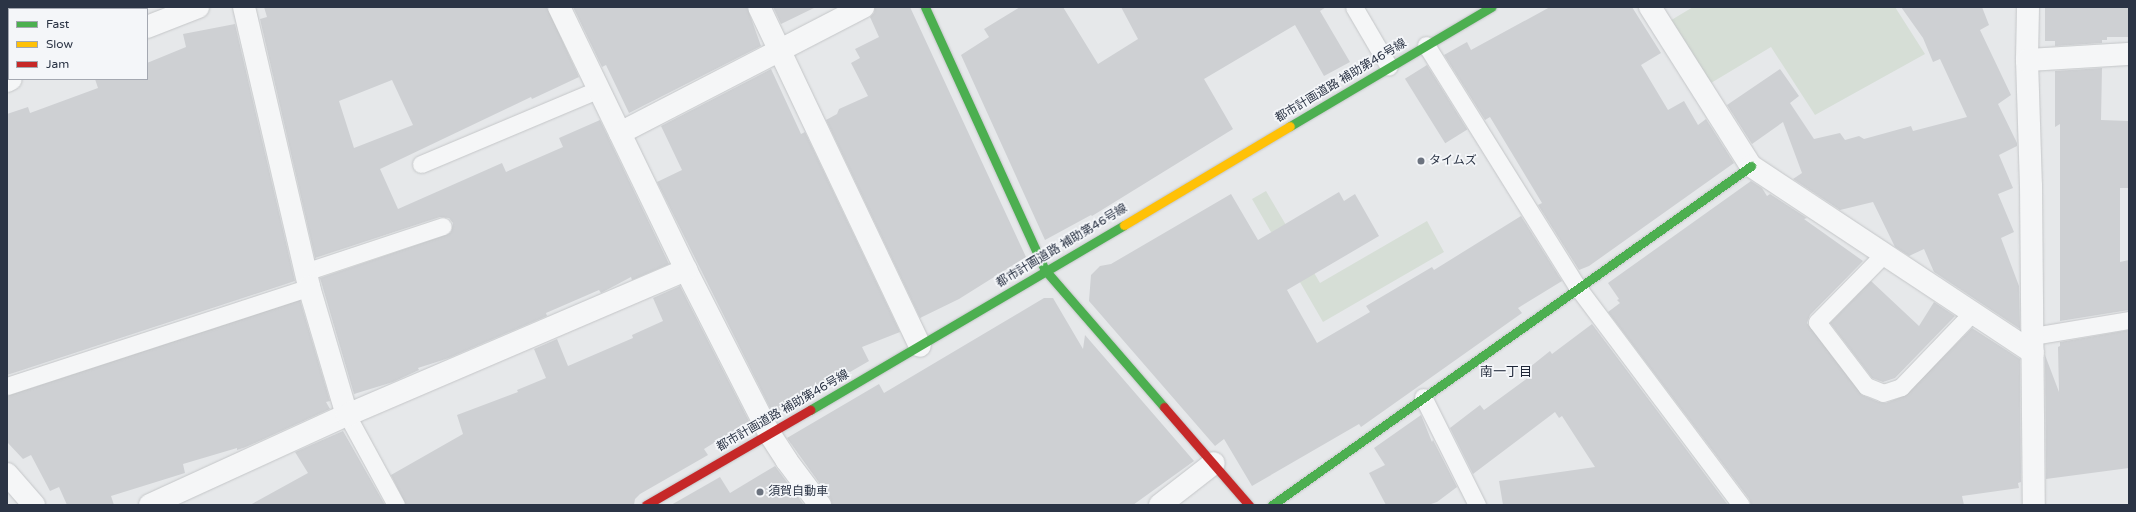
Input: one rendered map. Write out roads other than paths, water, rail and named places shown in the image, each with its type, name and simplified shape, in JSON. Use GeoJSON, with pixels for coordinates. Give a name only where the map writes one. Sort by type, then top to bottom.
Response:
{"type":"FeatureCollection","features":[{"type":"Feature","properties":{"kind":"street"},"geometry":{"type":"LineString","coordinates":[[148,27],[198,7]]}},
{"type":"Feature","properties":{"kind":"street"},"geometry":{"type":"LineString","coordinates":[[244,7],[307,279],[347,415]]}},
{"type":"Feature","properties":{"kind":"street"},"geometry":{"type":"LineString","coordinates":[[559,7],[686,270],[769,433],[787,461],[820,505]]}},
{"type":"Feature","properties":{"kind":"street"},"geometry":{"type":"LineString","coordinates":[[759,7],[920,346]]}},
{"type":"Feature","properties":{"kind":"street"},"geometry":{"type":"LineString","coordinates":[[620,133],[863,7]]}},
{"type":"Feature","properties":{"kind":"street"},"geometry":{"type":"LineString","coordinates":[[925,7],[1045,270],[1249,505]]}},
{"type":"Feature","properties":{"kind":"street","name":"都市計画道路 補助第46号線"},"geometry":{"type":"LineString","coordinates":[[646,505],[920,346],[1045,270],[1491,7]]}},
{"type":"Feature","properties":{"kind":"street"},"geometry":{"type":"LineString","coordinates":[[1650,7],[1750,166],[1972,313],[2033,344]]}},
{"type":"Feature","properties":{"kind":"street"},"geometry":{"type":"LineString","coordinates":[[2028,7],[2027,60],[2033,344],[2034,505]]}},
{"type":"Feature","properties":{"kind":"street"},"geometry":{"type":"LineString","coordinates":[[2027,60],[2129,54]]}},
{"type":"Feature","properties":{"kind":"street"},"geometry":{"type":"LineString","coordinates":[[1272,505],[1750,166]]}},
{"type":"Feature","properties":{"kind":"street"},"geometry":{"type":"LineString","coordinates":[[150,505],[347,415],[686,270]]}},
{"type":"Feature","properties":{"kind":"street"},"geometry":{"type":"LineString","coordinates":[[1160,505],[1214,463]]}},
{"type":"Feature","properties":{"kind":"street"},"geometry":{"type":"LineString","coordinates":[[7,474],[34,505]]}},
{"type":"Feature","properties":{"kind":"lane"},"geometry":{"type":"LineString","coordinates":[[1354,7],[1389,67]]}},
{"type":"Feature","properties":{"kind":"lane"},"geometry":{"type":"LineString","coordinates":[[1426,45],[1578,288],[1742,505]]}},
{"type":"Feature","properties":{"kind":"lane"},"geometry":{"type":"LineString","coordinates":[[421,164],[599,89]]}},
{"type":"Feature","properties":{"kind":"lane"},"geometry":{"type":"LineString","coordinates":[[7,386],[307,279],[443,226]]}},
{"type":"Feature","properties":{"kind":"lane"},"geometry":{"type":"LineString","coordinates":[[1883,255],[1817,322],[1866,386],[1883,393],[1901,388],[1972,313]]}},
{"type":"Feature","properties":{"kind":"lane"},"geometry":{"type":"LineString","coordinates":[[2033,344],[2129,320]]}},
{"type":"Feature","properties":{"kind":"lane"},"geometry":{"type":"LineString","coordinates":[[1423,397],[1477,505]]}},
{"type":"Feature","properties":{"kind":"lane"},"geometry":{"type":"LineString","coordinates":[[347,415],[396,505]]}},
{"type":"Feature","properties":{"kind":"place","name":"タイムズ"},"geometry":{"type":"Point","coordinates":[1421,161]}},
{"type":"Feature","properties":{"kind":"place","name":"須賀自動車"},"geometry":{"type":"Point","coordinates":[760,492]}},
{"type":"Feature","properties":{"kind":"district","name":"南一丁目"},"geometry":{"type":"Point","coordinates":[1506,372]}}]}
